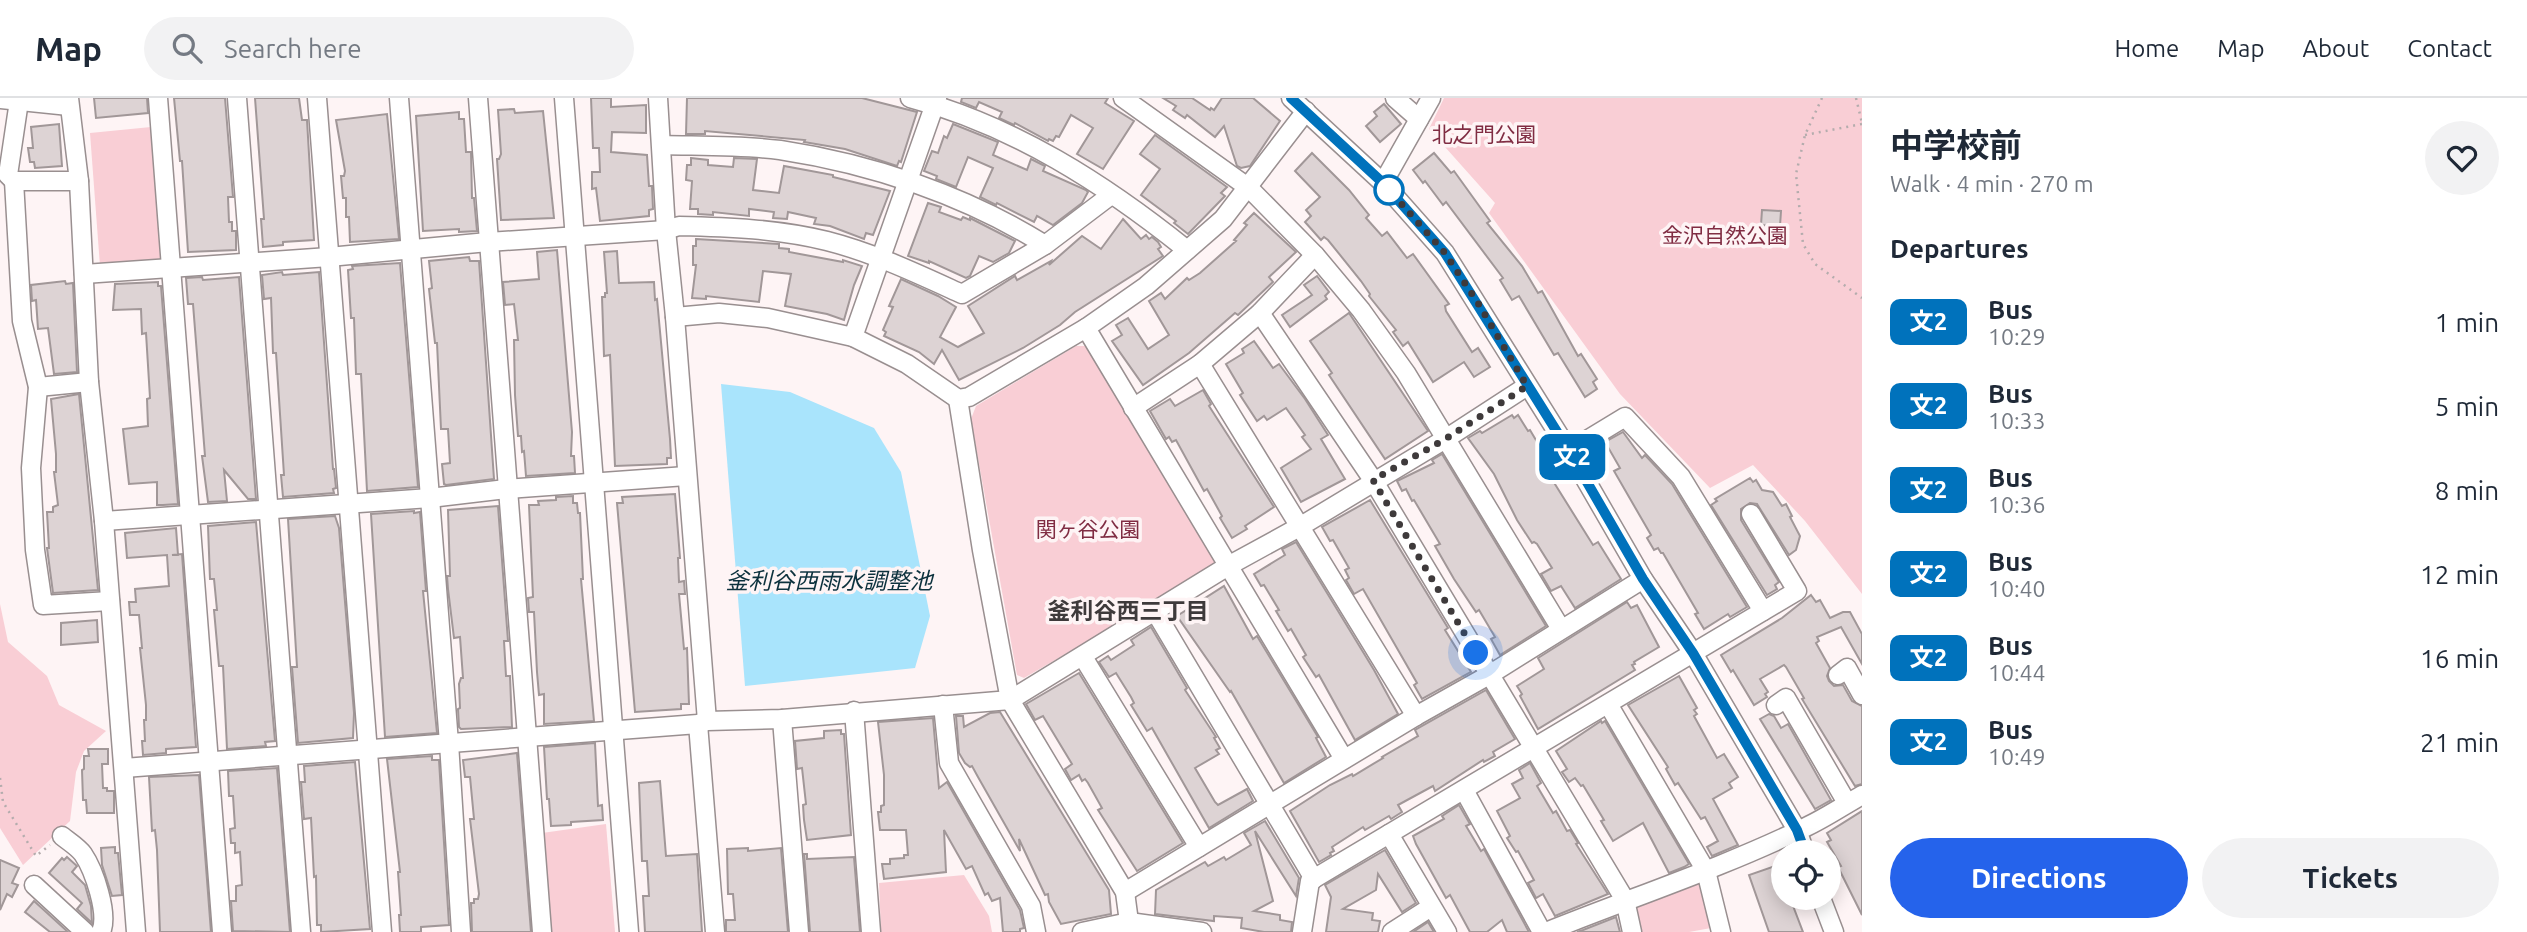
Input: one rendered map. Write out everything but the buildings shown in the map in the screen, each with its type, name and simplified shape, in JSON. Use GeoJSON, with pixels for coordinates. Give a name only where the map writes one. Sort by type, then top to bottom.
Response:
{"type":"FeatureCollection","features":[{"type":"Feature","properties":{"kind":"street"},"geometry":{"type":"LineString","coordinates":[[158,98],[222,932]]}},
{"type":"Feature","properties":{"kind":"street"},"geometry":{"type":"LineString","coordinates":[[237,98],[301,932]]}},
{"type":"Feature","properties":{"kind":"street"},"geometry":{"type":"LineString","coordinates":[[317,98],[382,932]]}},
{"type":"Feature","properties":{"kind":"street"},"geometry":{"type":"LineString","coordinates":[[399,98],[461,932]]}},
{"type":"Feature","properties":{"kind":"street"},"geometry":{"type":"LineString","coordinates":[[478,98],[542,932]]}},
{"type":"Feature","properties":{"kind":"street"},"geometry":{"type":"LineString","coordinates":[[564,98],[629,932]]}},
{"type":"Feature","properties":{"kind":"street"},"geometry":{"type":"LineString","coordinates":[[658,98],[703,722],[715,932]]}},
{"type":"Feature","properties":{"kind":"street"},"geometry":{"type":"LineString","coordinates":[[910,98],[936,101],[1027,142],[1075,170],[1187,250]]}},
{"type":"Feature","properties":{"kind":"street"},"geometry":{"type":"LineString","coordinates":[[1123,98],[1249,188],[1315,255],[1362,310],[1447,438],[1562,629]]}},
{"type":"Feature","properties":{"kind":"street"},"geometry":{"type":"LineString","coordinates":[[1291,98],[1383,183],[1445,253],[1569,451],[1643,579],[1693,653],[1801,840]]}},
{"type":"Feature","properties":{"kind":"street"},"geometry":{"type":"LineString","coordinates":[[1395,98],[1419,119]]}},
{"type":"Feature","properties":{"kind":"street"},"geometry":{"type":"LineString","coordinates":[[1383,183],[1430,98]]}},
{"type":"Feature","properties":{"kind":"street"},"geometry":{"type":"LineString","coordinates":[[0,99],[69,102],[79,181],[89,383],[104,521],[136,932]]}},
{"type":"Feature","properties":{"kind":"street"},"geometry":{"type":"LineString","coordinates":[[19,101],[8,175],[14,181],[22,321],[38,387],[31,468],[34,550],[43,605],[110,601]]}},
{"type":"Feature","properties":{"kind":"street"},"geometry":{"type":"LineString","coordinates":[[853,337],[936,101]]}},
{"type":"Feature","properties":{"kind":"street"},"geometry":{"type":"LineString","coordinates":[[675,317],[719,313],[768,318],[853,337],[907,364],[958,399],[969,397],[1086,328],[1146,286],[1223,219],[1306,111]]}},
{"type":"Feature","properties":{"kind":"street"},"geometry":{"type":"LineString","coordinates":[[662,145],[777,150],[843,161],[909,180],[1014,226],[1045,245]]}},
{"type":"Feature","properties":{"kind":"street"},"geometry":{"type":"LineString","coordinates":[[14,181],[79,181]]}},
{"type":"Feature","properties":{"kind":"street"},"geometry":{"type":"LineString","coordinates":[[84,274],[666,230],[679,226],[771,231],[827,241],[881,258],[962,294],[1045,245],[1111,195]]}},
{"type":"Feature","properties":{"kind":"street"},"geometry":{"type":"LineString","coordinates":[[1133,408],[1200,364],[1260,313],[1315,255]]}},
{"type":"Feature","properties":{"kind":"street"},"geometry":{"type":"LineString","coordinates":[[1260,313],[1373,480],[1625,900],[1632,932]]}},
{"type":"Feature","properties":{"kind":"street"},"geometry":{"type":"LineString","coordinates":[[1086,328],[1344,760]]}},
{"type":"Feature","properties":{"kind":"street"},"geometry":{"type":"LineString","coordinates":[[1200,364],[1416,716]]}},
{"type":"Feature","properties":{"kind":"street"},"geometry":{"type":"LineString","coordinates":[[38,387],[89,383]]}},
{"type":"Feature","properties":{"kind":"street"},"geometry":{"type":"LineString","coordinates":[[124,768],[1010,700],[1228,566],[1301,526],[1373,480],[1447,438],[1527,386]]}},
{"type":"Feature","properties":{"kind":"street"},"geometry":{"type":"LineString","coordinates":[[958,399],[1010,700],[1125,892],[1128,927]]}},
{"type":"Feature","properties":{"kind":"street"},"geometry":{"type":"LineString","coordinates":[[1569,451],[1625,417],[1681,477],[1763,611]]}},
{"type":"Feature","properties":{"kind":"street"},"geometry":{"type":"LineString","coordinates":[[104,521],[430,498],[506,489],[686,476]]}},
{"type":"Feature","properties":{"kind":"street"},"geometry":{"type":"LineString","coordinates":[[1302,932],[1310,881],[1797,591],[1751,514]]}},
{"type":"Feature","properties":{"kind":"street"},"geometry":{"type":"LineString","coordinates":[[1125,892],[1416,716],[1489,675],[1643,579]]}},
{"type":"Feature","properties":{"kind":"street"},"geometry":{"type":"LineString","coordinates":[[1156,612],[1314,879]]}},
{"type":"Feature","properties":{"kind":"street"},"geometry":{"type":"LineString","coordinates":[[1083,657],[1199,847]]}},
{"type":"Feature","properties":{"kind":"street"},"geometry":{"type":"LineString","coordinates":[[1838,675],[1847,668],[1862,695]]}},
{"type":"Feature","properties":{"kind":"street"},"geometry":{"type":"LineString","coordinates":[[1464,790],[1544,932],[1706,871],[1797,830],[1858,798],[1786,698],[1776,705]]}},
{"type":"Feature","properties":{"kind":"street"},"geometry":{"type":"LineString","coordinates":[[1608,704],[1706,871],[1721,932]]}},
{"type":"Feature","properties":{"kind":"street"},"geometry":{"type":"LineString","coordinates":[[943,705],[949,763],[1031,906],[1036,932]]}},
{"type":"Feature","properties":{"kind":"street"},"geometry":{"type":"LineString","coordinates":[[854,712],[871,932]]}},
{"type":"Feature","properties":{"kind":"street"},"geometry":{"type":"LineString","coordinates":[[782,719],[799,932]]}},
{"type":"Feature","properties":{"kind":"street"},"geometry":{"type":"LineString","coordinates":[[1390,834],[1447,932]]}},
{"type":"Feature","properties":{"kind":"street"},"geometry":{"type":"LineString","coordinates":[[62,836],[82,854],[101,897],[105,923],[101,932]]}},
{"type":"Feature","properties":{"kind":"street"},"geometry":{"type":"LineString","coordinates":[[34,886],[85,932]]}},
{"type":"Feature","properties":{"kind":"street"},"geometry":{"type":"LineString","coordinates":[[1392,932],[1431,907]]}},
{"type":"Feature","properties":{"kind":"street"},"geometry":{"type":"LineString","coordinates":[[1826,910],[1834,932]]}},
{"type":"Feature","properties":{"kind":"street"},"geometry":{"type":"LineString","coordinates":[[1082,932],[1128,927],[1202,932]]}},
{"type":"Feature","properties":{"kind":"path"},"geometry":{"type":"LineString","coordinates":[[1822,98],[1805,135],[1796,174],[1803,244],[1815,264],[1862,298]]}},
{"type":"Feature","properties":{"kind":"path"},"geometry":{"type":"LineString","coordinates":[[1805,135],[1862,123],[1856,98]]}},
{"type":"Feature","properties":{"kind":"path"},"geometry":{"type":"LineString","coordinates":[[0,778],[3,802],[36,856],[62,836]]}},
{"type":"Feature","properties":{"kind":"green space","name":"金沢自然公園"},"geometry":{"type":"Polygon","coordinates":[[[1444,98],[1862,98],[1862,594],[1805,521],[1753,465],[1710,488],[1620,394],[1489,213],[1495,203],[1429,129],[1444,98]]]}},
{"type":"Feature","properties":{"kind":"green space"},"geometry":{"type":"Polygon","coordinates":[[[151,127],[154,129],[165,254],[159,262],[100,266],[90,133],[151,127]]]}},
{"type":"Feature","properties":{"kind":"green space","name":"関ヶ谷公園"},"geometry":{"type":"Polygon","coordinates":[[[1076,346],[1088,346],[1216,556],[1212,569],[1024,678],[1017,675],[971,419],[976,406],[1076,346]]]}},
{"type":"Feature","properties":{"kind":"green space"},"geometry":{"type":"Polygon","coordinates":[[[0,604],[8,642],[47,676],[59,705],[106,731],[84,751],[76,772],[70,821],[23,865],[0,828],[0,604]]]}},
{"type":"Feature","properties":{"kind":"green space"},"geometry":{"type":"Polygon","coordinates":[[[606,824],[615,932],[549,932],[542,833],[606,824]]]}},
{"type":"Feature","properties":{"kind":"green space"},"geometry":{"type":"Polygon","coordinates":[[[964,875],[989,916],[992,932],[881,932],[879,883],[964,875]]]}},
{"type":"Feature","properties":{"kind":"green space"},"geometry":{"type":"Polygon","coordinates":[[[1701,880],[1711,928],[1689,932],[1639,932],[1635,910],[1641,901],[1701,880]]]}},
{"type":"Feature","properties":{"kind":"water","name":"釜利谷西雨水調整池"},"geometry":{"type":"Polygon","coordinates":[[[721,384],[790,392],[874,428],[901,472],[930,616],[915,668],[745,686],[721,384]]]}},
{"type":"Feature","properties":{"kind":"bus line","name":"文2"},"geometry":{"type":"LineString","coordinates":[[1291,98],[1383,183],[1445,253],[1569,451],[1643,579],[1693,653],[1801,840]]}},
{"type":"Feature","properties":{"kind":"district","name":"釜利谷西三丁目"},"geometry":{"type":"Point","coordinates":[1128,611]}},
{"type":"Feature","properties":{"kind":"route"},"geometry":{"type":"LineString","coordinates":[[1389,190],[1383,183],[1445,253],[1527,386],[1447,438],[1373,480],[1476,653]]}},
{"type":"Feature","properties":{"kind":"park label","name":"北之門公園"},"geometry":{"type":"Point","coordinates":[1484,135]}}]}
